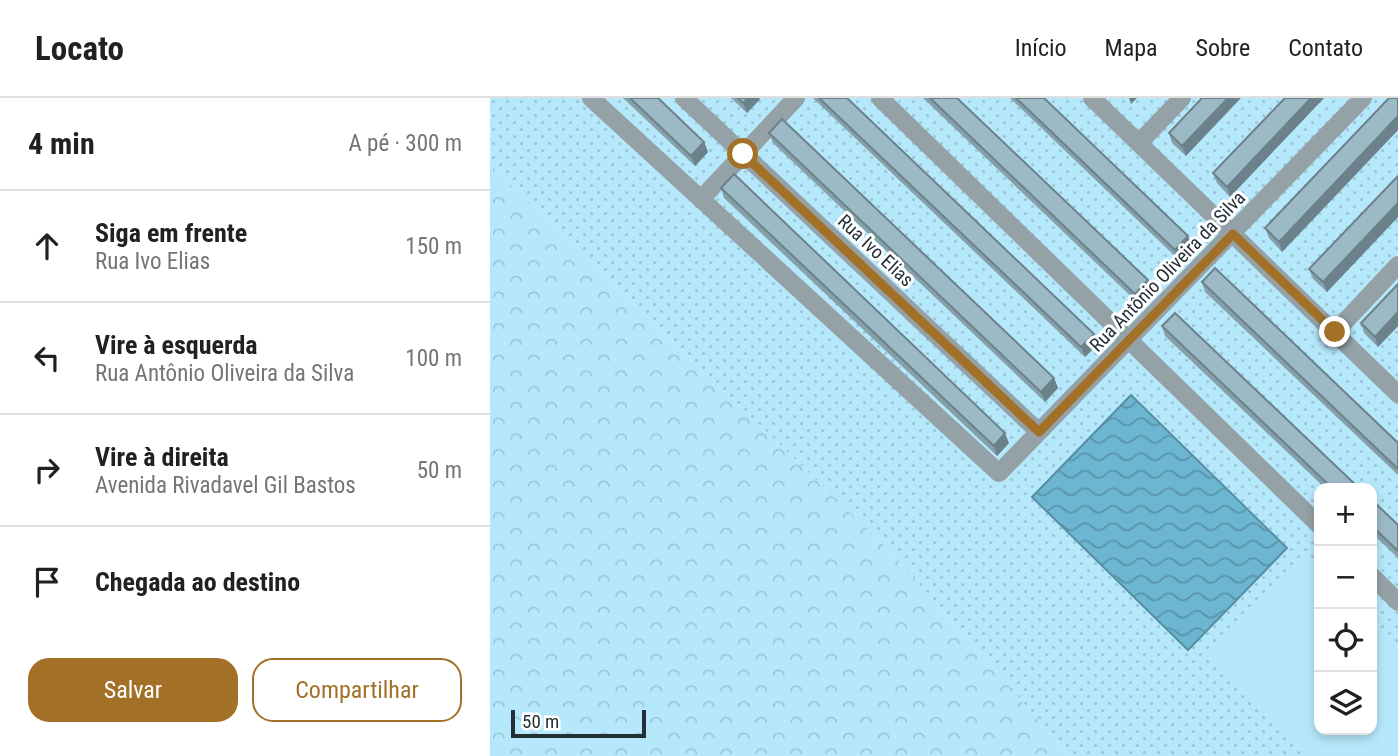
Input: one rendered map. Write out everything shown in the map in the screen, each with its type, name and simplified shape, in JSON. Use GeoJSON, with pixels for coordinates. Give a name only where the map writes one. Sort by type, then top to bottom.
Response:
{"type":"FeatureCollection","features":[{"type":"Feature","properties":{"kind":"street"},"geometry":{"type":"LineString","coordinates":[[592,98],[701,199],[796,98]]}},
{"type":"Feature","properties":{"kind":"street","name":"Rua Ivo Elias"},"geometry":{"type":"LineString","coordinates":[[684,98],[1039,432]]}},
{"type":"Feature","properties":{"kind":"street"},"geometry":{"type":"LineString","coordinates":[[880,98],[1314,520]]}},
{"type":"Feature","properties":{"kind":"street"},"geometry":{"type":"LineString","coordinates":[[1092,98],[1398,394]]}},
{"type":"Feature","properties":{"kind":"street"},"geometry":{"type":"LineString","coordinates":[[1139,143],[1182,98]]}},
{"type":"Feature","properties":{"kind":"street","name":"Rua Antônio Oliveira da Silva"},"geometry":{"type":"LineString","coordinates":[[701,199],[999,473],[1363,98]]}},
{"type":"Feature","properties":{"kind":"street"},"geometry":{"type":"LineString","coordinates":[[1335,332],[1398,265]]}},
{"type":"Feature","properties":{"kind":"street"},"geometry":{"type":"LineString","coordinates":[[1377,581],[1398,602]]}},
{"type":"Feature","properties":{"kind":"green space"},"geometry":{"type":"Polygon","coordinates":[[[490,98],[1398,98],[1398,756],[1070,756],[892,553],[490,165],[490,98]]]}},
{"type":"Feature","properties":{"kind":"green space"},"geometry":{"type":"Polygon","coordinates":[[[490,165],[892,553],[1070,756],[490,756],[490,165]]]}},
{"type":"Feature","properties":{"kind":"green space"},"geometry":{"type":"Polygon","coordinates":[[[1305,558],[1314,567],[1314,735],[1377,735],[1377,629],[1398,651],[1398,756],[1305,756],[1206,657],[1305,558]]]}},
{"type":"Feature","properties":{"kind":"water"},"geometry":{"type":"Polygon","coordinates":[[[1131,395],[1287,548],[1188,650],[1032,497],[1131,395]]]}},
{"type":"Feature","properties":{"kind":"building"},"geometry":{"type":"Polygon","coordinates":[[[630,98],[658,98],[704,142],[691,156],[630,98]]]}},
{"type":"Feature","properties":{"kind":"building"},"geometry":{"type":"Polygon","coordinates":[[[819,98],[847,98],[1094,334],[1081,347],[819,98]]]}},
{"type":"Feature","properties":{"kind":"building"},"geometry":{"type":"Polygon","coordinates":[[[930,98],[957,98],[1148,280],[1135,294],[930,98]]]}},
{"type":"Feature","properties":{"kind":"building"},"geometry":{"type":"Polygon","coordinates":[[[1016,98],[1044,98],[1188,236],[1175,250],[1016,98]]]}},
{"type":"Feature","properties":{"kind":"building"},"geometry":{"type":"Polygon","coordinates":[[[1202,98],[1228,98],[1182,146],[1169,133],[1202,98]]]}},
{"type":"Feature","properties":{"kind":"building"},"geometry":{"type":"Polygon","coordinates":[[[1285,98],[1311,98],[1227,187],[1213,173],[1285,98]]]}},
{"type":"Feature","properties":{"kind":"building"},"geometry":{"type":"Polygon","coordinates":[[[1389,98],[1398,98],[1398,116],[1279,242],[1265,228],[1389,98]]]}},
{"type":"Feature","properties":{"kind":"building"},"geometry":{"type":"Polygon","coordinates":[[[782,119],[1054,378],[1041,392],[769,133],[782,119]]]}},
{"type":"Feature","properties":{"kind":"building"},"geometry":{"type":"Polygon","coordinates":[[[734,174],[1005,433],[994,446],[721,188],[734,174]]]}},
{"type":"Feature","properties":{"kind":"building"},"geometry":{"type":"Polygon","coordinates":[[[1398,176],[1398,203],[1323,282],[1309,269],[1398,176]]]}},
{"type":"Feature","properties":{"kind":"building"},"geometry":{"type":"Polygon","coordinates":[[[1215,268],[1398,443],[1398,469],[1202,282],[1215,268]]]}},
{"type":"Feature","properties":{"kind":"building"},"geometry":{"type":"Polygon","coordinates":[[[1398,284],[1398,312],[1375,337],[1361,323],[1398,284]]]}},
{"type":"Feature","properties":{"kind":"building"},"geometry":{"type":"Polygon","coordinates":[[[1175,313],[1354,483],[1327,483],[1162,326],[1175,313]]]}},
{"type":"Feature","properties":{"kind":"building"},"geometry":{"type":"Polygon","coordinates":[[[1377,505],[1398,525],[1398,551],[1377,531],[1377,505]]]}},
{"type":"Feature","properties":{"kind":"route"},"geometry":{"type":"LineString","coordinates":[[743,154],[1039,432],[1233,234],[1335,332]]}}]}
